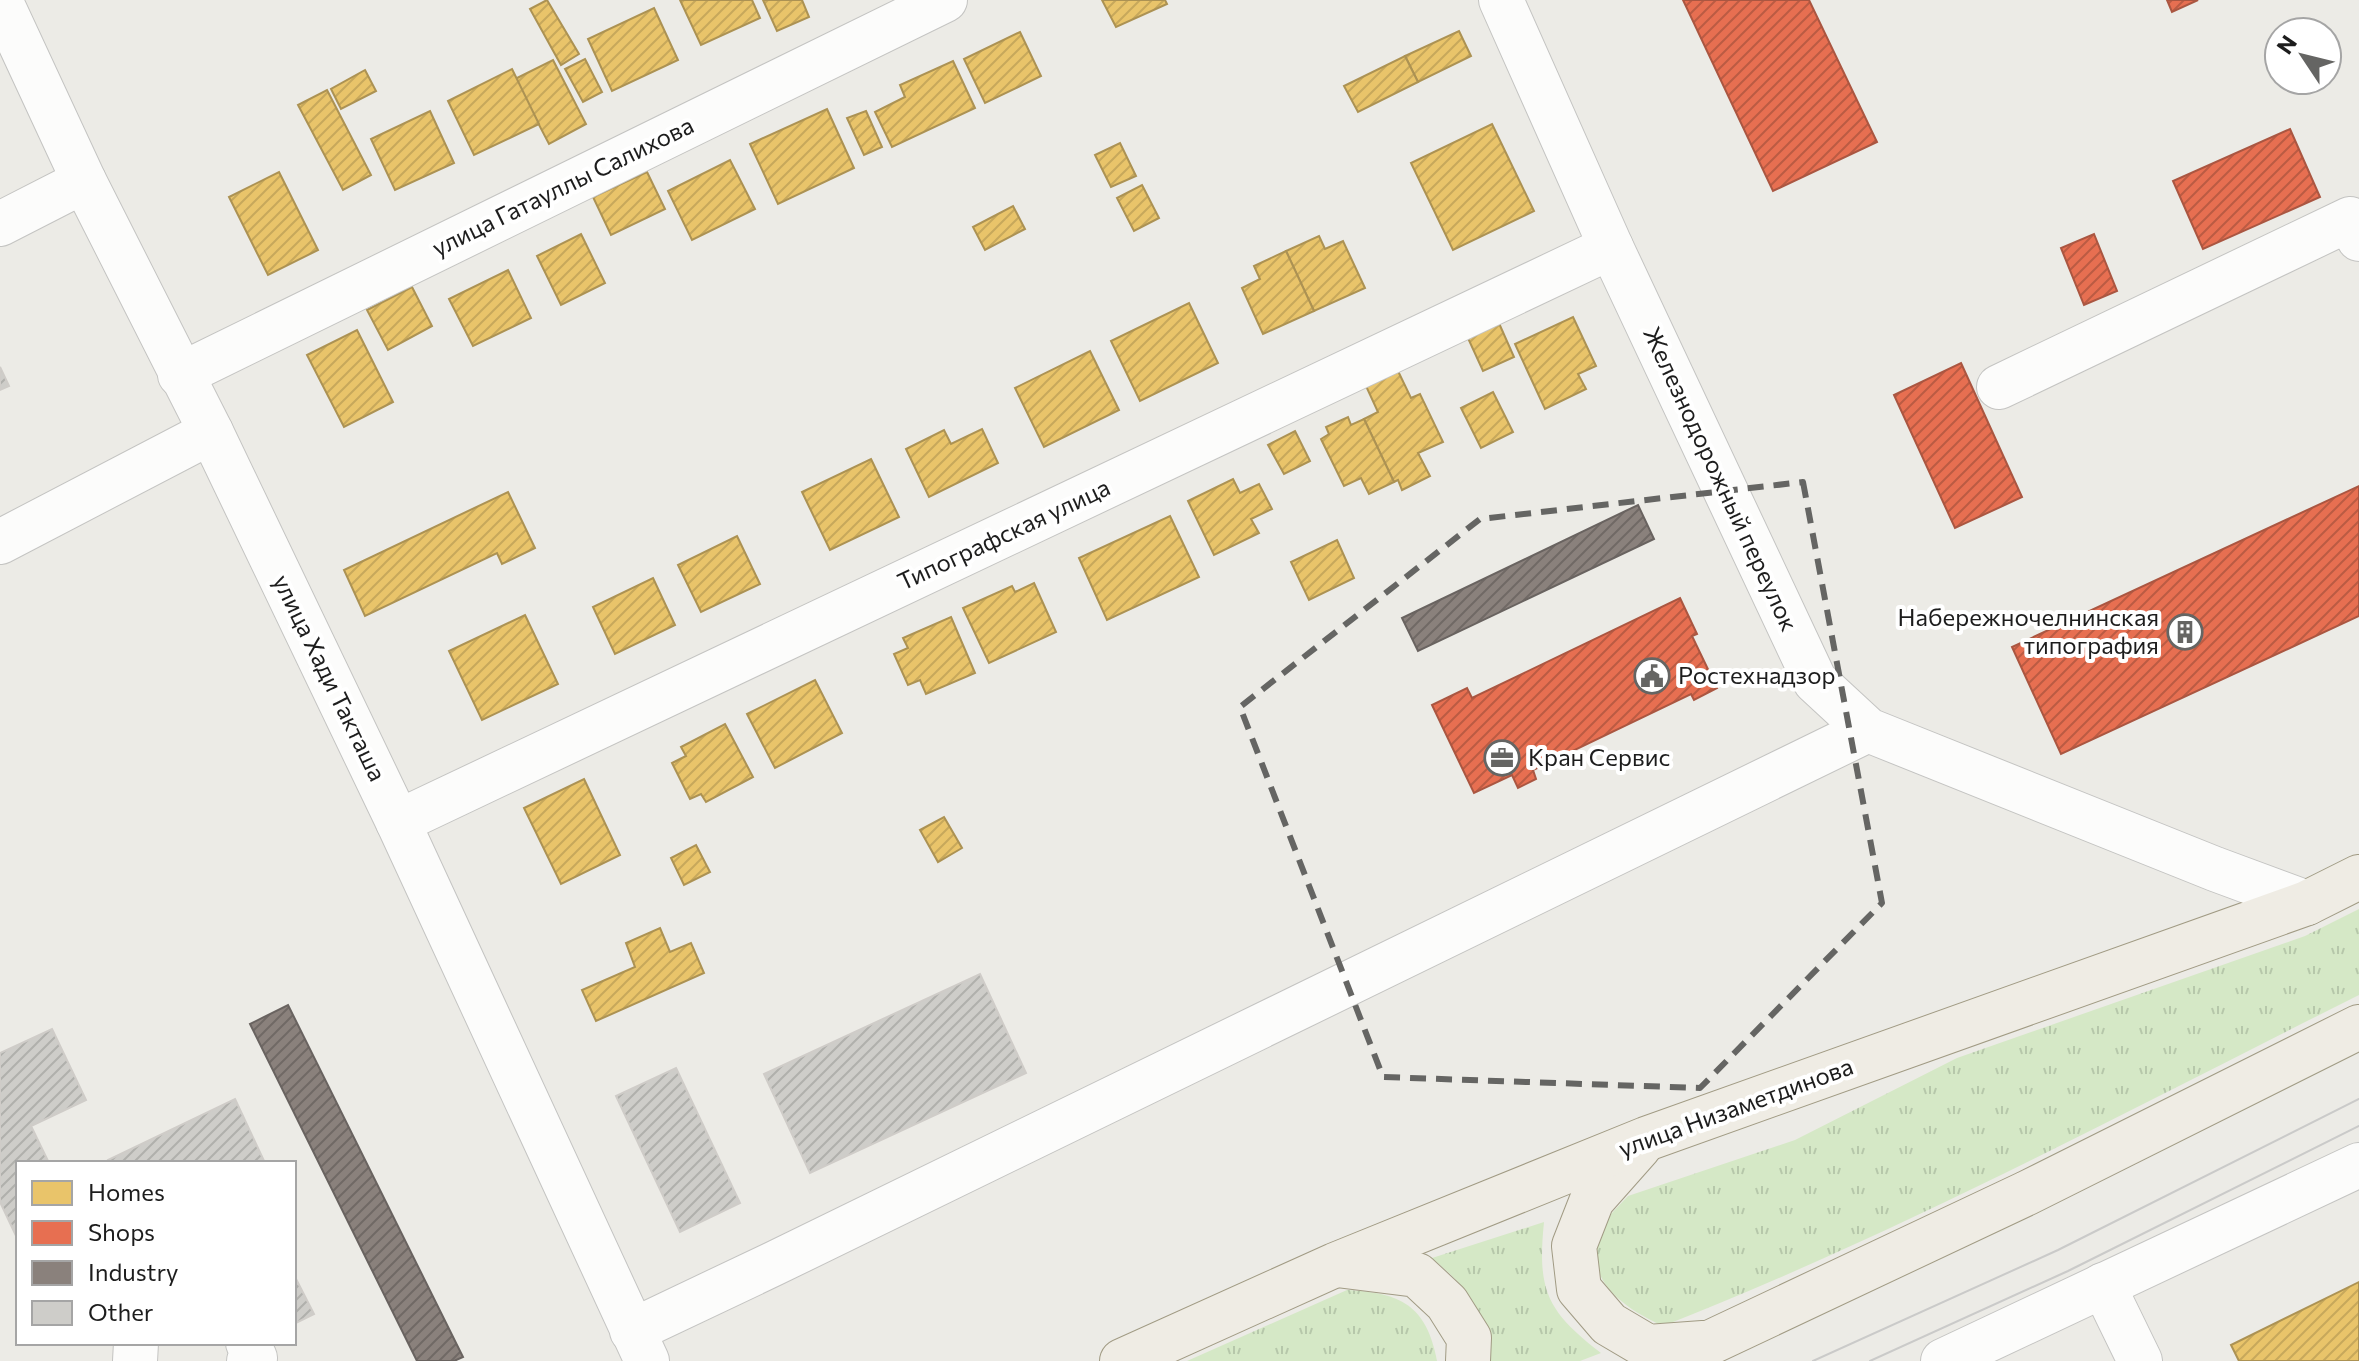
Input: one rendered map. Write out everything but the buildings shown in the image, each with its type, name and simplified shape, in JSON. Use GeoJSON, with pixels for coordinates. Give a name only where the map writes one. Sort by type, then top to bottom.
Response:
{"type":"FeatureCollection","features":[{"type":"Feature","properties":{"kind":"main road","name":"улица Низаметдинова"},"geometry":{"type":"LineString","coordinates":[[1122,1361],[1335,1265],[1646,1139],[2307,903],[2359,877]]}},
{"type":"Feature","properties":{"kind":"main road"},"geometry":{"type":"LineString","coordinates":[[1671,1361],[2027,1193],[2359,1027]]}},
{"type":"Feature","properties":{"kind":"main road"},"geometry":{"type":"LineString","coordinates":[[1646,1139],[1592,1200],[1574,1246],[1579,1289],[1609,1324],[1648,1347],[1714,1342]]}},
{"type":"Feature","properties":{"kind":"main road"},"geometry":{"type":"LineString","coordinates":[[1335,1265],[1417,1275],[1447,1303],[1469,1338],[1468,1361]]}},
{"type":"Feature","properties":{"kind":"street","name":"улица Хади Такташа"},"geometry":{"type":"LineString","coordinates":[[0,0],[84,181],[211,432],[398,822],[639,1346]]}},
{"type":"Feature","properties":{"kind":"street","name":"улица Гатауллы Салихова"},"geometry":{"type":"LineString","coordinates":[[180,375],[945,0]]}},
{"type":"Feature","properties":{"kind":"street","name":"Железнодорожный переулок"},"geometry":{"type":"LineString","coordinates":[[1501,0],[1611,247],[1815,681],[1868,730],[2307,903]]}},
{"type":"Feature","properties":{"kind":"street"},"geometry":{"type":"LineString","coordinates":[[0,224],[84,181]]}},
{"type":"Feature","properties":{"kind":"street"},"geometry":{"type":"LineString","coordinates":[[1999,387],[2350,219],[2359,239]]}},
{"type":"Feature","properties":{"kind":"street","name":"Типографская улица"},"geometry":{"type":"LineString","coordinates":[[398,822],[1611,247]]}},
{"type":"Feature","properties":{"kind":"street"},"geometry":{"type":"LineString","coordinates":[[0,542],[211,432]]}},
{"type":"Feature","properties":{"kind":"street"},"geometry":{"type":"LineString","coordinates":[[639,1346],[773,1264],[1868,730]]}},
{"type":"Feature","properties":{"kind":"street"},"geometry":{"type":"LineString","coordinates":[[1943,1361],[2359,1165]]}},
{"type":"Feature","properties":{"kind":"street"},"geometry":{"type":"LineString","coordinates":[[2103,1285],[2140,1361]]}},
{"type":"Feature","properties":{"kind":"street"},"geometry":{"type":"LineString","coordinates":[[249,1345],[255,1358],[249,1361]]}},
{"type":"Feature","properties":{"kind":"highlighted area"},"geometry":{"type":"Polygon","coordinates":[[[1803,482],[1882,903],[1700,1088],[1383,1077],[1240,707],[1480,519],[1803,482]]]}},
{"type":"Feature","properties":{"kind":"green space"},"geometry":{"type":"Polygon","coordinates":[[[2359,909],[2359,995],[2014,1168],[1840,1251],[1663,1326],[1624,1303],[1603,1281],[1597,1268],[1597,1237],[1606,1220],[1628,1196],[1795,1140],[1957,1058],[2305,936],[2359,909]]]}},
{"type":"Feature","properties":{"kind":"green space"},"geometry":{"type":"Polygon","coordinates":[[[1544,1222],[1542,1266],[1550,1298],[1568,1325],[1601,1353],[1580,1361],[1489,1361],[1483,1327],[1474,1303],[1458,1282],[1432,1258],[1544,1222]]]}},
{"type":"Feature","properties":{"kind":"green space"},"geometry":{"type":"Polygon","coordinates":[[[1347,1290],[1382,1294],[1408,1305],[1426,1326],[1437,1361],[1187,1361],[1347,1290]]]}},
{"type":"Feature","properties":{"kind":"tram line"},"geometry":{"type":"LineString","coordinates":[[1813,1361],[2058,1250],[2359,1099]]}},
{"type":"Feature","properties":{"kind":"tram line"},"geometry":{"type":"LineString","coordinates":[[1870,1361],[2068,1271],[2359,1126]]}},
{"type":"Feature","properties":{"kind":"place","name":"Набережночелнинская типография"},"geometry":{"type":"Point","coordinates":[2185,632]}},
{"type":"Feature","properties":{"kind":"place","name":"Ростехнадзор"},"geometry":{"type":"Point","coordinates":[1652,676]}},
{"type":"Feature","properties":{"kind":"place","name":"Кран Сервис"},"geometry":{"type":"Point","coordinates":[1502,758]}}]}
